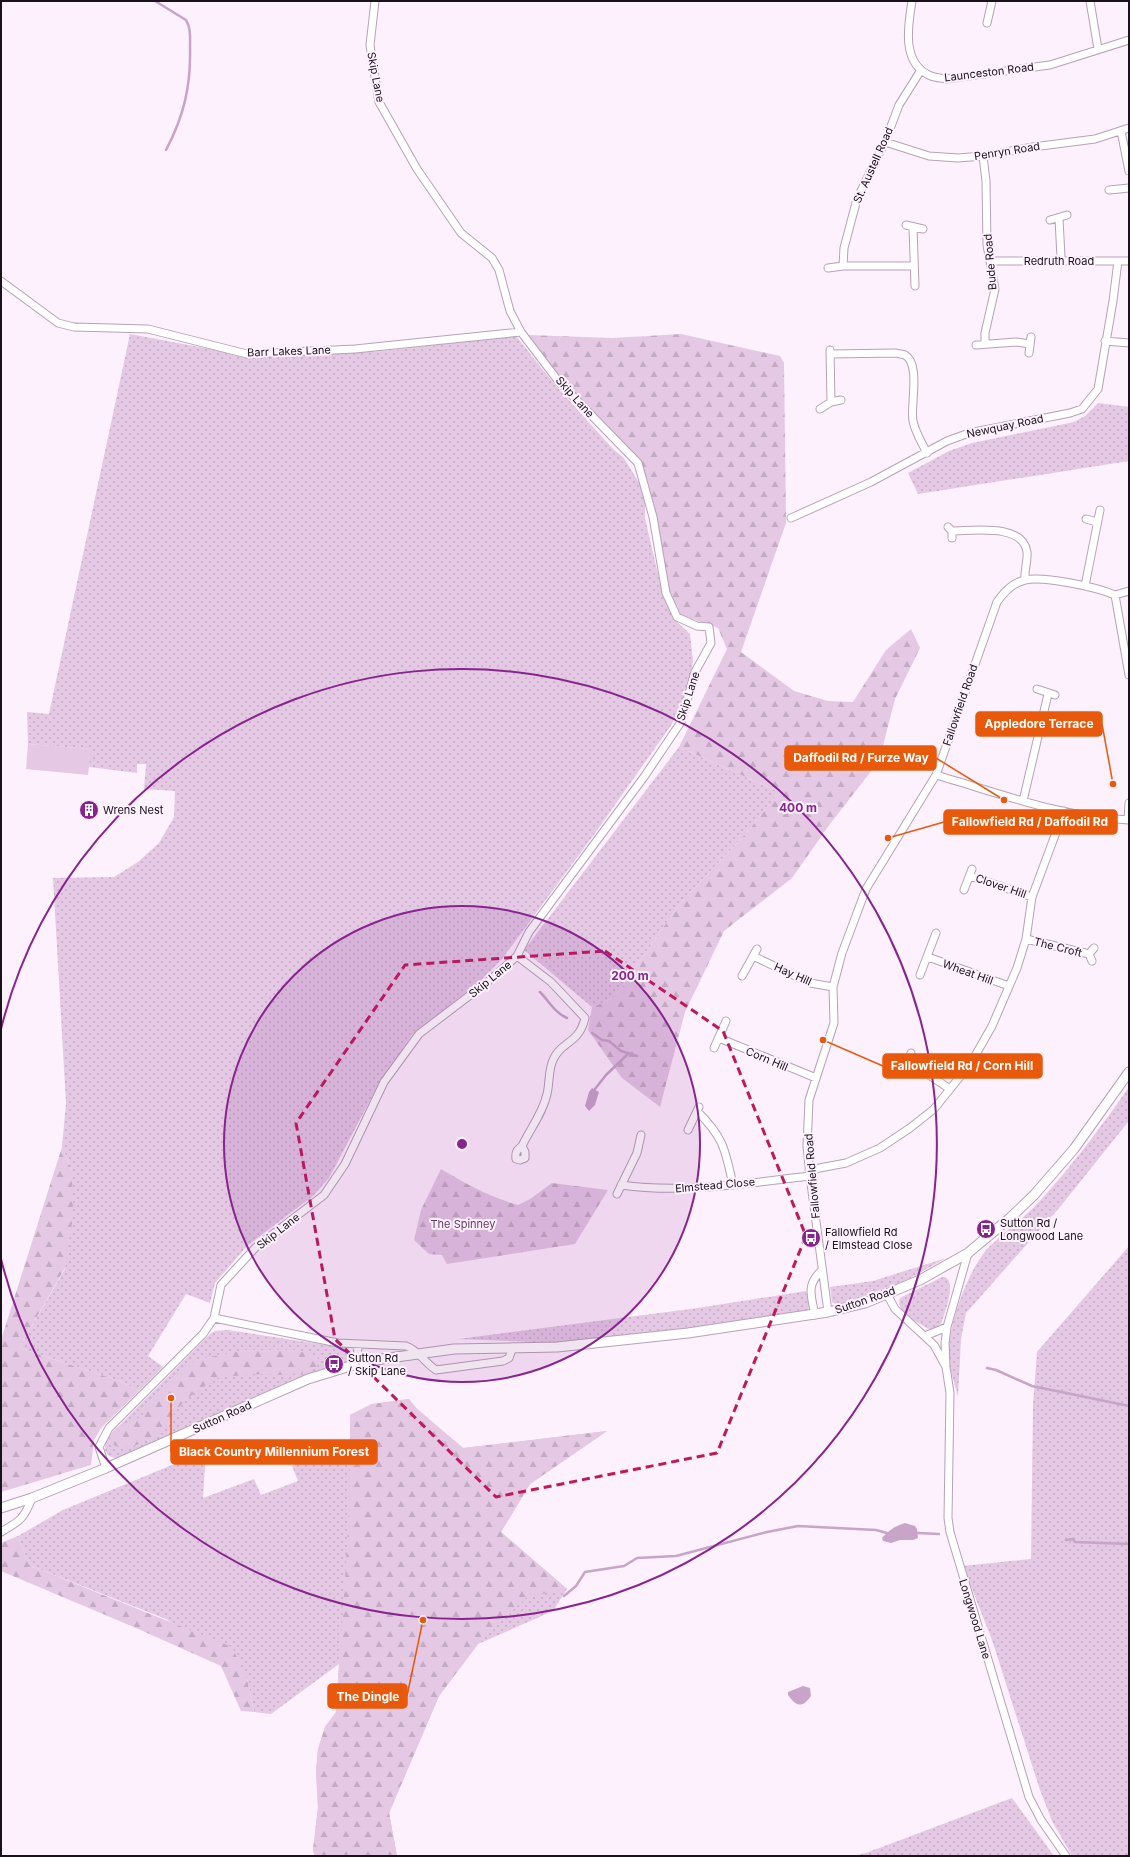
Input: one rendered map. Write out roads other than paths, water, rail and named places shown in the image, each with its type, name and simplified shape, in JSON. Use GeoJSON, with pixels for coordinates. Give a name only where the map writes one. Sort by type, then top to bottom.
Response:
{"type":"FeatureCollection","features":[{"type":"Feature","properties":{"kind":"main road","name":"Sutton Road"},"geometry":{"type":"LineString","coordinates":[[1,1508],[32,1498],[106,1468],[282,1389],[356,1364],[416,1353],[454,1349],[557,1347],[602,1343],[761,1323],[815,1315],[859,1305],[920,1280],[968,1253],[1010,1218],[1039,1190],[1074,1149],[1129,1072]]}},
{"type":"Feature","properties":{"kind":"street","name":"Skip Lane"},"geometry":{"type":"LineString","coordinates":[[106,1468],[99,1447],[109,1428],[203,1334],[214,1318],[221,1285],[255,1248],[324,1195],[344,1164],[384,1082],[419,1034],[490,980],[517,956],[529,932],[644,777],[681,722],[695,672],[711,643],[709,627],[697,626],[678,617],[666,594],[653,517],[638,463],[560,382],[521,332],[510,311],[499,270],[492,258],[461,233],[416,169],[380,102],[370,45],[375,1]]}},
{"type":"Feature","properties":{"kind":"street"},"geometry":{"type":"LineString","coordinates":[[912,1],[908,38],[910,54],[915,65],[921,70]]}},
{"type":"Feature","properties":{"kind":"street"},"geometry":{"type":"LineString","coordinates":[[987,23],[992,1]]}},
{"type":"Feature","properties":{"kind":"street"},"geometry":{"type":"LineString","coordinates":[[1090,1],[1098,49]]}},
{"type":"Feature","properties":{"kind":"street"},"geometry":{"type":"LineString","coordinates":[[989,15],[997,18]]}},
{"type":"Feature","properties":{"kind":"street","name":"Launceston Road"},"geometry":{"type":"LineString","coordinates":[[921,70],[931,76],[946,79],[1050,65],[1129,40]]}},
{"type":"Feature","properties":{"kind":"street","name":"St. Austell Road"},"geometry":{"type":"LineString","coordinates":[[843,266],[846,240],[857,199],[899,106],[921,70]]}},
{"type":"Feature","properties":{"kind":"street"},"geometry":{"type":"LineString","coordinates":[[1125,130],[1129,170]]}},
{"type":"Feature","properties":{"kind":"street","name":"Penryn Road"},"geometry":{"type":"LineString","coordinates":[[884,142],[929,156],[958,158],[983,156],[1033,147],[1095,139],[1125,130]]}},
{"type":"Feature","properties":{"kind":"street","name":"Bude Road"},"geometry":{"type":"LineString","coordinates":[[983,156],[986,181],[987,245],[995,289],[985,333],[985,343]]}},
{"type":"Feature","properties":{"kind":"street"},"geometry":{"type":"LineString","coordinates":[[1109,190],[1129,188]]}},
{"type":"Feature","properties":{"kind":"street"},"geometry":{"type":"LineString","coordinates":[[1050,220],[1058,219],[1067,215]]}},
{"type":"Feature","properties":{"kind":"street"},"geometry":{"type":"LineString","coordinates":[[1058,219],[1061,257],[1059,260]]}},
{"type":"Feature","properties":{"kind":"street"},"geometry":{"type":"LineString","coordinates":[[906,225],[923,229]]}},
{"type":"Feature","properties":{"kind":"street"},"geometry":{"type":"LineString","coordinates":[[913,227],[913,266],[915,286]]}},
{"type":"Feature","properties":{"kind":"street","name":"Redruth Road"},"geometry":{"type":"LineString","coordinates":[[990,261],[1129,261]]}},
{"type":"Feature","properties":{"kind":"street","name":"Newquay Road"},"geometry":{"type":"LineString","coordinates":[[791,518],[871,482],[947,441],[969,433],[1070,414],[1082,409],[1098,389],[1113,301],[1118,261]]}},
{"type":"Feature","properties":{"kind":"street"},"geometry":{"type":"LineString","coordinates":[[828,268],[843,266],[913,266]]}},
{"type":"Feature","properties":{"kind":"street","name":"Barr Lakes Lane"},"geometry":{"type":"LineString","coordinates":[[1,282],[58,323],[74,327],[148,329],[247,354],[354,349],[521,332]]}},
{"type":"Feature","properties":{"kind":"street"},"geometry":{"type":"LineString","coordinates":[[976,345],[1031,340],[1029,353]]}},
{"type":"Feature","properties":{"kind":"street"},"geometry":{"type":"LineString","coordinates":[[1106,341],[1129,343]]}},
{"type":"Feature","properties":{"kind":"street"},"geometry":{"type":"LineString","coordinates":[[831,402],[831,352],[896,353],[905,355],[909,358],[915,374],[913,420],[916,431],[927,453]]}},
{"type":"Feature","properties":{"kind":"street"},"geometry":{"type":"LineString","coordinates":[[820,409],[831,402],[841,400]]}},
{"type":"Feature","properties":{"kind":"street"},"geometry":{"type":"LineString","coordinates":[[1084,586],[1096,522],[1100,510]]}},
{"type":"Feature","properties":{"kind":"street"},"geometry":{"type":"LineString","coordinates":[[1086,519],[1096,522]]}},
{"type":"Feature","properties":{"kind":"street"},"geometry":{"type":"LineString","coordinates":[[951,532],[1004,531],[1021,538],[1027,550],[1025,580]]}},
{"type":"Feature","properties":{"kind":"street","name":"Fallowfield Road"},"geometry":{"type":"LineString","coordinates":[[828,1312],[809,1173],[807,1146],[809,1100],[834,1023],[833,987],[853,920],[866,889],[936,775],[996,602],[1007,588],[1025,580],[1036,579],[1084,586],[1115,595]]}},
{"type":"Feature","properties":{"kind":"street"},"geometry":{"type":"LineString","coordinates":[[1129,591],[1115,595],[1129,675]]}},
{"type":"Feature","properties":{"kind":"street"},"geometry":{"type":"LineString","coordinates":[[1023,801],[1051,694],[1037,690]]}},
{"type":"Feature","properties":{"kind":"street"},"geometry":{"type":"LineString","coordinates":[[936,775],[1023,801],[1097,818],[1128,820],[1129,803]]}},
{"type":"Feature","properties":{"kind":"street","name":"Elmstead Close"},"geometry":{"type":"LineString","coordinates":[[621,1185],[669,1189],[699,1189],[809,1173],[846,1163],[880,1148],[910,1128],[934,1109],[970,1063],[985,1039],[1009,986],[1026,939],[1032,897],[1064,811]]}},
{"type":"Feature","properties":{"kind":"street","name":"Clover Hill"},"geometry":{"type":"LineString","coordinates":[[964,890],[971,872],[1032,897]]}},
{"type":"Feature","properties":{"kind":"street"},"geometry":{"type":"LineString","coordinates":[[920,975],[928,957],[936,932]]}},
{"type":"Feature","properties":{"kind":"street","name":"The Croft"},"geometry":{"type":"LineString","coordinates":[[1026,939],[1090,958],[1094,948]]}},
{"type":"Feature","properties":{"kind":"street"},"geometry":{"type":"LineString","coordinates":[[742,976],[757,949]]}},
{"type":"Feature","properties":{"kind":"street"},"geometry":{"type":"LineString","coordinates":[[517,956],[551,982],[585,1018],[579,1034],[554,1056],[547,1094],[536,1122],[522,1146]]}},
{"type":"Feature","properties":{"kind":"street","name":"Hay Hill"},"geometry":{"type":"LineString","coordinates":[[753,956],[810,983],[833,987]]}},
{"type":"Feature","properties":{"kind":"street","name":"Wheat Hill"},"geometry":{"type":"LineString","coordinates":[[928,957],[1009,986]]}},
{"type":"Feature","properties":{"kind":"street"},"geometry":{"type":"LineString","coordinates":[[714,1048],[726,1021]]}},
{"type":"Feature","properties":{"kind":"street","name":"Corn Hill"},"geometry":{"type":"LineString","coordinates":[[719,1038],[816,1078]]}},
{"type":"Feature","properties":{"kind":"street"},"geometry":{"type":"LineString","coordinates":[[902,1068],[908,1061],[911,1053]]}},
{"type":"Feature","properties":{"kind":"street"},"geometry":{"type":"LineString","coordinates":[[908,1061],[950,1089]]}},
{"type":"Feature","properties":{"kind":"street"},"geometry":{"type":"LineString","coordinates":[[688,1130],[698,1109],[713,1127],[725,1148],[733,1185]]}},
{"type":"Feature","properties":{"kind":"street"},"geometry":{"type":"LineString","coordinates":[[617,1194],[637,1153],[641,1135]]}},
{"type":"Feature","properties":{"kind":"street","name":"Longwood Lane"},"geometry":{"type":"LineString","coordinates":[[968,1253],[947,1327],[946,1367],[950,1393],[948,1518],[952,1544],[1029,1797],[1041,1820],[1066,1856]]}},
{"type":"Feature","properties":{"kind":"street"},"geometry":{"type":"LineString","coordinates":[[815,1315],[810,1287],[814,1277],[822,1270]]}},
{"type":"Feature","properties":{"kind":"street","name":"Longwood Lane"},"geometry":{"type":"LineString","coordinates":[[887,1294],[895,1309],[934,1345],[946,1367]]}},
{"type":"Feature","properties":{"kind":"street"},"geometry":{"type":"LineString","coordinates":[[214,1318],[338,1343],[406,1346],[414,1348],[416,1353],[427,1365],[436,1370],[503,1361],[509,1358],[513,1347]]}},
{"type":"Feature","properties":{"kind":"street"},"geometry":{"type":"LineString","coordinates":[[925,1336],[947,1327]]}},
{"type":"Feature","properties":{"kind":"street"},"geometry":{"type":"LineString","coordinates":[[356,1364],[358,1345]]}},
{"type":"Feature","properties":{"kind":"street"},"geometry":{"type":"LineString","coordinates":[[1,1532],[19,1521],[26,1514],[32,1498]]}},
{"type":"Feature","properties":{"kind":"waterway"},"geometry":{"type":"LineString","coordinates":[[155,1],[186,20],[190,33],[188,88],[182,113],[166,150]]}},
{"type":"Feature","properties":{"kind":"waterway"},"geometry":{"type":"LineString","coordinates":[[540,992],[556,1010],[567,1018]]}},
{"type":"Feature","properties":{"kind":"waterway"},"geometry":{"type":"LineString","coordinates":[[592,1033],[602,1040],[609,1041],[621,1051],[637,1056]]}},
{"type":"Feature","properties":{"kind":"waterway"},"geometry":{"type":"LineString","coordinates":[[595,1089],[606,1075],[629,1053]]}},
{"type":"Feature","properties":{"kind":"waterway"},"geometry":{"type":"LineString","coordinates":[[987,1368],[996,1370],[1032,1386],[1129,1406]]}},
{"type":"Feature","properties":{"kind":"waterway"},"geometry":{"type":"LineString","coordinates":[[564,1596],[576,1586],[585,1572],[624,1566],[637,1558],[676,1556],[767,1532],[798,1526],[876,1530],[887,1533]]}},
{"type":"Feature","properties":{"kind":"waterway"},"geometry":{"type":"LineString","coordinates":[[918,1533],[939,1534]]}},
{"type":"Feature","properties":{"kind":"waterway"},"geometry":{"type":"LineString","coordinates":[[1066,1540],[1073,1539],[1075,1542],[1129,1544]]}},
{"type":"Feature","properties":{"kind":"place","name":"Appledore Terrace"},"geometry":{"type":"Point","coordinates":[1113,784]}},
{"type":"Feature","properties":{"kind":"place","name":"Daffodil Rd / Furze Way"},"geometry":{"type":"Point","coordinates":[1004,800]}},
{"type":"Feature","properties":{"kind":"place","name":"Wrens Nest"},"geometry":{"type":"Point","coordinates":[89,810]}},
{"type":"Feature","properties":{"kind":"place","name":"Fallowfield Rd / Daffodil Rd"},"geometry":{"type":"Point","coordinates":[888,838]}},
{"type":"Feature","properties":{"kind":"place","name":"Fallowfield Rd / Corn Hill"},"geometry":{"type":"Point","coordinates":[823,1040]}},
{"type":"Feature","properties":{"kind":"place","name":"Sutton Rd / Longwood Lane"},"geometry":{"type":"Point","coordinates":[986,1229]}},
{"type":"Feature","properties":{"kind":"place","name":"Fallowfield Rd / Elmstead Close"},"geometry":{"type":"Point","coordinates":[811,1238]}},
{"type":"Feature","properties":{"kind":"place","name":"Sutton Rd / Skip Lane"},"geometry":{"type":"Point","coordinates":[334,1364]}},
{"type":"Feature","properties":{"kind":"place","name":"Black Country Millennium Forest"},"geometry":{"type":"Point","coordinates":[171,1398]}},
{"type":"Feature","properties":{"kind":"place","name":"The Dingle"},"geometry":{"type":"Point","coordinates":[423,1620]}},
{"type":"Feature","properties":{"kind":"park label","name":"The Spinney"},"geometry":{"type":"Point","coordinates":[463,1224]}}]}
